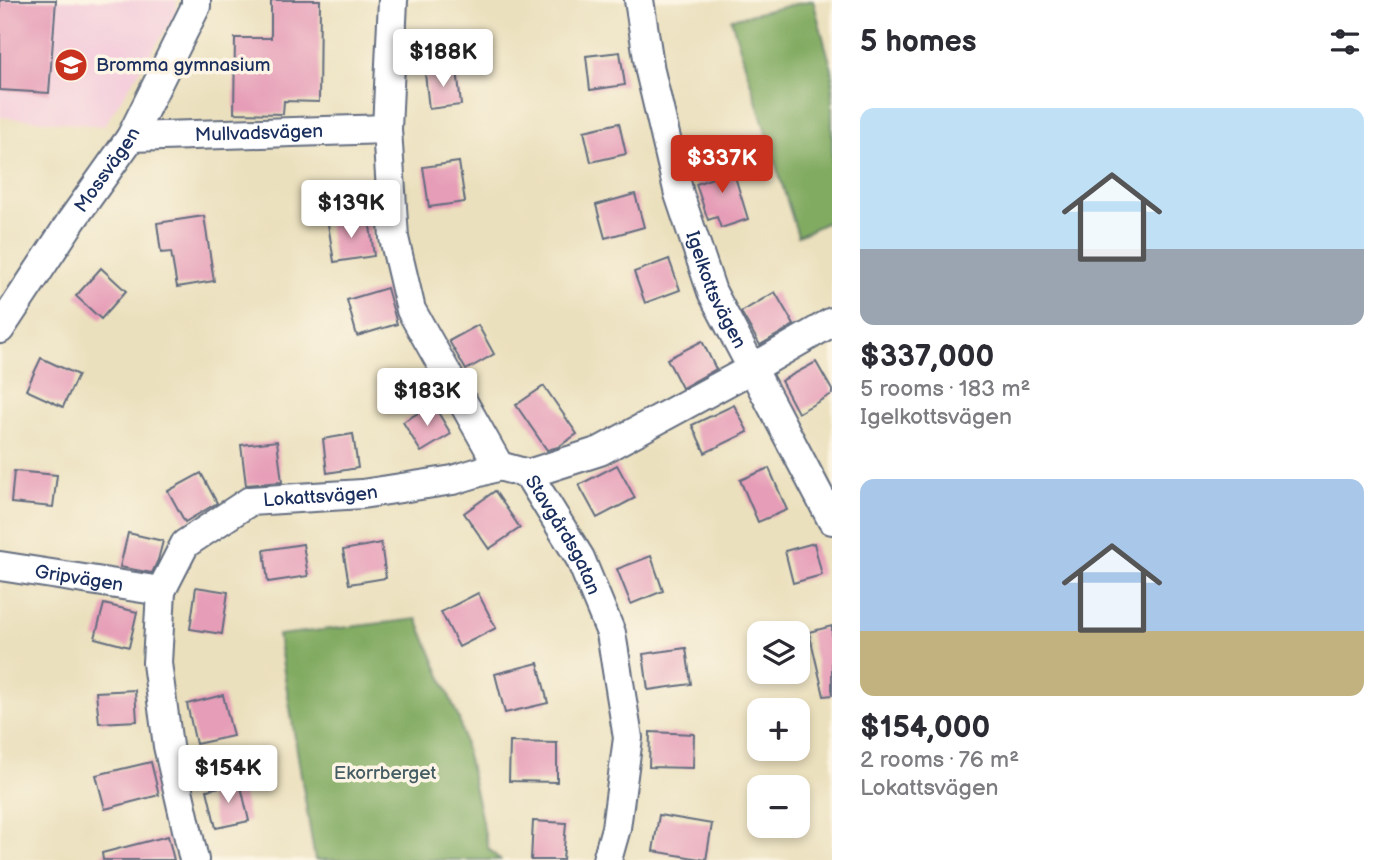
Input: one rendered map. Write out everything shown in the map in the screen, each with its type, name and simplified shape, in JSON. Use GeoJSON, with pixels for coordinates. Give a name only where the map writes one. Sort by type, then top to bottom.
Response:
{"type":"FeatureCollection","features":[{"type":"Feature","properties":{"kind":"street","name":"Mossvägen"},"geometry":{"type":"LineString","coordinates":[[0,329],[131,137],[196,6],[196,0]]}},
{"type":"Feature","properties":{"kind":"street","name":"Stavgårdsgatan"},"geometry":{"type":"LineString","coordinates":[[393,0],[387,130],[394,238],[411,310],[499,467],[528,474],[580,558],[611,633],[628,738],[616,828],[607,860]]}},
{"type":"Feature","properties":{"kind":"street","name":"Igelkottsvägen"},"geometry":{"type":"LineString","coordinates":[[639,0],[650,71],[679,194],[712,292],[832,520]]}},
{"type":"Feature","properties":{"kind":"street","name":"Mullvadsvägen"},"geometry":{"type":"LineString","coordinates":[[131,137],[387,130]]}},
{"type":"Feature","properties":{"kind":"street"},"geometry":{"type":"LineString","coordinates":[[528,474],[600,451],[832,322]]}},
{"type":"Feature","properties":{"kind":"street","name":"Lokattsvägen"},"geometry":{"type":"LineString","coordinates":[[194,860],[168,746],[157,663],[161,591],[185,544],[250,501],[362,494],[453,480],[499,467]]}},
{"type":"Feature","properties":{"kind":"street","name":"Gripvägen"},"geometry":{"type":"LineString","coordinates":[[0,566],[161,591]]}},
{"type":"Feature","properties":{"kind":"shaded area","name":"Bromma gymnasium"},"geometry":{"type":"Polygon","coordinates":[[[0,0],[177,0],[176,14],[104,126],[0,117],[0,0]]]}},
{"type":"Feature","properties":{"kind":"green space"},"geometry":{"type":"Polygon","coordinates":[[[813,0],[832,70],[832,220],[798,236],[731,19],[813,0]]]}},
{"type":"Feature","properties":{"kind":"green space","name":"Ekorrberget"},"geometry":{"type":"Polygon","coordinates":[[[417,619],[459,719],[488,848],[500,860],[315,860],[278,635],[417,619]]]}},
{"type":"Feature","properties":{"kind":"building"},"geometry":{"type":"Polygon","coordinates":[[[0,0],[56,0],[49,93],[0,90],[0,0]]]}},
{"type":"Feature","properties":{"kind":"building"},"geometry":{"type":"Polygon","coordinates":[[[271,0],[320,0],[319,102],[284,101],[283,114],[234,113],[235,38],[271,38],[271,0]]]}},
{"type":"Feature","properties":{"kind":"building"},"geometry":{"type":"Polygon","coordinates":[[[620,52],[625,85],[590,90],[586,56],[620,52]]]}},
{"type":"Feature","properties":{"kind":"building"},"geometry":{"type":"Polygon","coordinates":[[[457,69],[461,105],[429,109],[425,73],[457,69]]]}},
{"type":"Feature","properties":{"kind":"building"},"geometry":{"type":"Polygon","coordinates":[[[619,123],[626,154],[591,162],[584,131],[619,123]]]}},
{"type":"Feature","properties":{"kind":"building"},"geometry":{"type":"Polygon","coordinates":[[[729,157],[748,219],[721,228],[717,217],[708,220],[696,184],[713,178],[708,163],[729,157]]]}},
{"type":"Feature","properties":{"kind":"building"},"geometry":{"type":"Polygon","coordinates":[[[459,162],[465,202],[429,207],[423,167],[459,162]]]}},
{"type":"Feature","properties":{"kind":"building"},"geometry":{"type":"Polygon","coordinates":[[[635,194],[644,227],[605,238],[596,205],[635,194]]]}},
{"type":"Feature","properties":{"kind":"building"},"geometry":{"type":"Polygon","coordinates":[[[204,216],[214,281],[177,287],[171,252],[161,253],[157,223],[204,216]]]}},
{"type":"Feature","properties":{"kind":"building"},"geometry":{"type":"Polygon","coordinates":[[[369,218],[374,256],[334,262],[328,224],[369,218]]]}},
{"type":"Feature","properties":{"kind":"building"},"geometry":{"type":"Polygon","coordinates":[[[669,259],[680,290],[645,303],[634,272],[669,259]]]}},
{"type":"Feature","properties":{"kind":"building"},"geometry":{"type":"Polygon","coordinates":[[[101,268],[126,291],[101,319],[76,296],[101,268]]]}},
{"type":"Feature","properties":{"kind":"building"},"geometry":{"type":"Polygon","coordinates":[[[387,288],[397,324],[357,336],[347,300],[387,288]]]}},
{"type":"Feature","properties":{"kind":"building"},"geometry":{"type":"Polygon","coordinates":[[[775,292],[794,325],[760,345],[741,312],[775,292]]]}},
{"type":"Feature","properties":{"kind":"building"},"geometry":{"type":"Polygon","coordinates":[[[478,325],[494,354],[466,370],[449,341],[478,325]]]}},
{"type":"Feature","properties":{"kind":"building"},"geometry":{"type":"Polygon","coordinates":[[[702,341],[716,369],[682,388],[667,359],[702,341]]]}},
{"type":"Feature","properties":{"kind":"building"},"geometry":{"type":"Polygon","coordinates":[[[41,358],[78,375],[63,407],[26,390],[41,358]]]}},
{"type":"Feature","properties":{"kind":"building"},"geometry":{"type":"Polygon","coordinates":[[[816,362],[832,394],[798,413],[781,381],[816,362]]]}},
{"type":"Feature","properties":{"kind":"building"},"geometry":{"type":"Polygon","coordinates":[[[544,386],[577,434],[558,447],[547,450],[516,405],[544,386]]]}},
{"type":"Feature","properties":{"kind":"building"},"geometry":{"type":"Polygon","coordinates":[[[433,404],[451,434],[421,452],[403,422],[433,404]]]}},
{"type":"Feature","properties":{"kind":"building"},"geometry":{"type":"Polygon","coordinates":[[[734,405],[748,432],[705,453],[692,425],[734,405]]]}},
{"type":"Feature","properties":{"kind":"building"},"geometry":{"type":"Polygon","coordinates":[[[353,434],[358,468],[327,473],[323,439],[353,434]]]}},
{"type":"Feature","properties":{"kind":"building"},"geometry":{"type":"Polygon","coordinates":[[[277,441],[282,482],[246,485],[241,445],[277,441]]]}},
{"type":"Feature","properties":{"kind":"building"},"geometry":{"type":"Polygon","coordinates":[[[617,465],[635,498],[597,518],[579,485],[617,465]]]}},
{"type":"Feature","properties":{"kind":"building"},"geometry":{"type":"Polygon","coordinates":[[[769,468],[787,510],[758,522],[740,480],[769,468]]]}},
{"type":"Feature","properties":{"kind":"building"},"geometry":{"type":"Polygon","coordinates":[[[14,471],[57,475],[53,507],[11,503],[14,471]]]}},
{"type":"Feature","properties":{"kind":"building"},"geometry":{"type":"Polygon","coordinates":[[[201,473],[217,503],[185,522],[168,491],[201,473]]]}},
{"type":"Feature","properties":{"kind":"building"},"geometry":{"type":"Polygon","coordinates":[[[495,491],[520,528],[489,549],[464,513],[495,491]]]}},
{"type":"Feature","properties":{"kind":"building"},"geometry":{"type":"Polygon","coordinates":[[[128,533],[163,541],[152,573],[120,567],[128,533]]]}},
{"type":"Feature","properties":{"kind":"building"},"geometry":{"type":"Polygon","coordinates":[[[381,543],[386,578],[349,584],[343,550],[381,543]]]}},
{"type":"Feature","properties":{"kind":"building"},"geometry":{"type":"Polygon","coordinates":[[[814,543],[822,575],[793,583],[785,551],[814,543]]]}},
{"type":"Feature","properties":{"kind":"building"},"geometry":{"type":"Polygon","coordinates":[[[303,544],[308,576],[268,582],[264,550],[303,544]]]}},
{"type":"Feature","properties":{"kind":"building"},"geometry":{"type":"Polygon","coordinates":[[[651,556],[663,591],[631,604],[617,569],[651,556]]]}},
{"type":"Feature","properties":{"kind":"building"},"geometry":{"type":"Polygon","coordinates":[[[196,587],[228,592],[222,634],[190,629],[196,587]]]}},
{"type":"Feature","properties":{"kind":"building"},"geometry":{"type":"Polygon","coordinates":[[[478,593],[496,628],[459,647],[441,612],[478,593]]]}},
{"type":"Feature","properties":{"kind":"building"},"geometry":{"type":"Polygon","coordinates":[[[104,604],[137,612],[129,647],[95,638],[104,604]]]}},
{"type":"Feature","properties":{"kind":"building"},"geometry":{"type":"Polygon","coordinates":[[[832,626],[832,695],[824,696],[810,632],[832,626]]]}},
{"type":"Feature","properties":{"kind":"building"},"geometry":{"type":"Polygon","coordinates":[[[686,648],[691,684],[648,690],[643,654],[686,648]]]}},
{"type":"Feature","properties":{"kind":"building"},"geometry":{"type":"Polygon","coordinates":[[[538,663],[548,703],[505,713],[495,674],[538,663]]]}},
{"type":"Feature","properties":{"kind":"building"},"geometry":{"type":"Polygon","coordinates":[[[135,690],[137,721],[99,723],[96,692],[135,690]]]}},
{"type":"Feature","properties":{"kind":"building"},"geometry":{"type":"Polygon","coordinates":[[[223,695],[233,736],[196,744],[187,704],[223,695]]]}},
{"type":"Feature","properties":{"kind":"building"},"geometry":{"type":"Polygon","coordinates":[[[650,732],[694,734],[693,768],[649,767],[650,732]]]}},
{"type":"Feature","properties":{"kind":"building"},"geometry":{"type":"Polygon","coordinates":[[[510,742],[557,743],[557,782],[509,781],[510,742]]]}},
{"type":"Feature","properties":{"kind":"building"},"geometry":{"type":"Polygon","coordinates":[[[151,762],[159,795],[105,809],[96,775],[151,762]]]}},
{"type":"Feature","properties":{"kind":"building"},"geometry":{"type":"Polygon","coordinates":[[[240,782],[249,821],[216,828],[207,790],[240,782]]]}},
{"type":"Feature","properties":{"kind":"building"},"geometry":{"type":"Polygon","coordinates":[[[659,815],[712,824],[706,860],[653,851],[659,815]]]}},
{"type":"Feature","properties":{"kind":"building"},"geometry":{"type":"Polygon","coordinates":[[[533,821],[566,823],[563,860],[531,860],[533,821]]]}},
{"type":"Feature","properties":{"kind":"building"},"geometry":{"type":"Polygon","coordinates":[[[168,836],[174,860],[103,860],[102,853],[168,836]]]}},
{"type":"Feature","properties":{"kind":"place","name":"Bromma gymnasium"},"geometry":{"type":"Point","coordinates":[71,65]}}]}
